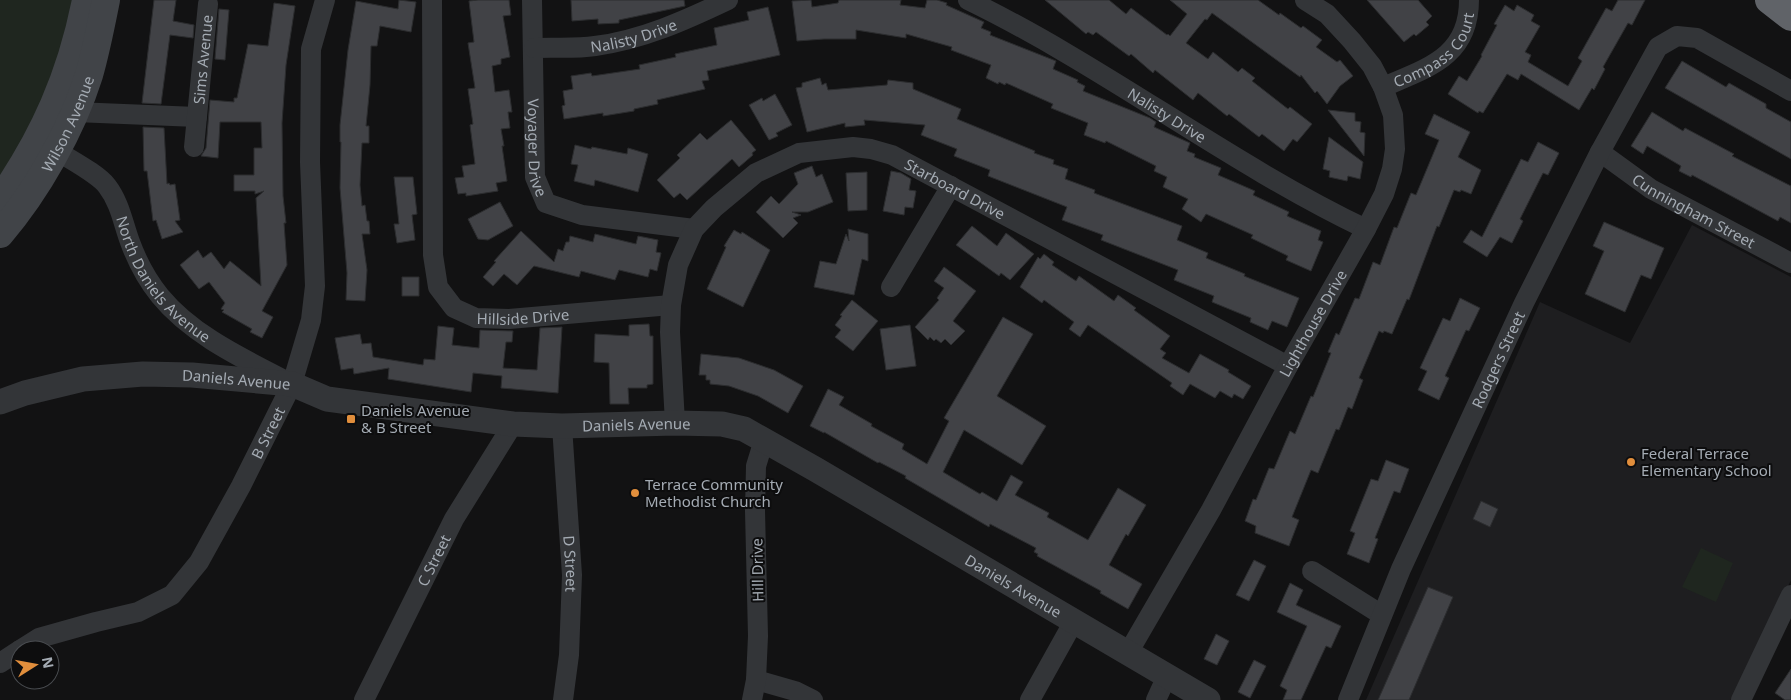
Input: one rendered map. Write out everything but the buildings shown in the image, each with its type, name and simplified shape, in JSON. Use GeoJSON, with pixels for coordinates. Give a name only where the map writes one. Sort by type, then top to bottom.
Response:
{"type":"FeatureCollection","features":[{"type":"Feature","properties":{"kind":"highway"},"geometry":{"type":"LineString","coordinates":[[1769,0],[1791,17]]}},
{"type":"Feature","properties":{"kind":"main road","name":"Wilson Avenue"},"geometry":{"type":"LineString","coordinates":[[0,200],[20,171],[57,102],[70,62],[86,0]]}},
{"type":"Feature","properties":{"kind":"main road","name":"Wilson Avenue"},"geometry":{"type":"LineString","coordinates":[[0,234],[12,221],[57,151],[75,112],[89,74],[106,0]]}},
{"type":"Feature","properties":{"kind":"street","name":"B Street"},"geometry":{"type":"LineString","coordinates":[[36,640],[138,612],[172,595],[199,562],[241,486],[292,384],[311,320],[315,286],[310,162],[311,49],[324,0]]}},
{"type":"Feature","properties":{"kind":"street","name":"Hillside Drive"},"geometry":{"type":"LineString","coordinates":[[432,0],[433,255],[438,287],[454,308],[476,318],[508,320],[671,305]]}},
{"type":"Feature","properties":{"kind":"street","name":"Voyager Drive"},"geometry":{"type":"LineString","coordinates":[[532,0],[535,177],[546,203],[582,215],[694,229]]}},
{"type":"Feature","properties":{"kind":"street","name":"Nalisty Drive"},"geometry":{"type":"LineString","coordinates":[[534,48],[595,46],[647,34],[681,22],[728,0]]}},
{"type":"Feature","properties":{"kind":"street","name":"Nalisty Drive"},"geometry":{"type":"LineString","coordinates":[[968,0],[1015,23],[1278,182],[1366,229]]}},
{"type":"Feature","properties":{"kind":"street","name":"Lighthouse Drive"},"geometry":{"type":"LineString","coordinates":[[1128,653],[1211,510],[1288,366],[1366,229],[1384,194],[1392,169],[1394,154],[1393,115],[1383,87],[1372,66],[1352,41],[1327,14],[1305,0]]}},
{"type":"Feature","properties":{"kind":"street","name":"Compass Court"},"geometry":{"type":"LineString","coordinates":[[1383,87],[1445,58],[1461,38],[1469,9],[1469,0]]}},
{"type":"Feature","properties":{"kind":"street","name":"Sims Avenue"},"geometry":{"type":"LineString","coordinates":[[194,148],[208,4]]}},
{"type":"Feature","properties":{"kind":"street","name":"Rodgers Street"},"geometry":{"type":"LineString","coordinates":[[1348,700],[1405,560],[1524,303],[1600,152],[1658,47],[1677,36],[1697,38],[1791,91]]}},
{"type":"Feature","properties":{"kind":"street","name":"Sims Avenue"},"geometry":{"type":"LineString","coordinates":[[75,112],[197,117]]}},
{"type":"Feature","properties":{"kind":"street","name":"Starboard Drive"},"geometry":{"type":"LineString","coordinates":[[671,305],[678,264],[694,229],[714,208],[756,173],[799,152],[853,147],[892,155],[1288,366]]}},
{"type":"Feature","properties":{"kind":"street","name":"North Daniels Avenue"},"geometry":{"type":"LineString","coordinates":[[57,151],[106,184],[116,200],[130,244],[143,273],[160,296],[191,327],[292,384]]}},
{"type":"Feature","properties":{"kind":"street","name":"Cunningham Street"},"geometry":{"type":"LineString","coordinates":[[1600,152],[1651,189],[1791,263]]}},
{"type":"Feature","properties":{"kind":"street"},"geometry":{"type":"LineString","coordinates":[[891,287],[951,186]]}},
{"type":"Feature","properties":{"kind":"street"},"geometry":{"type":"LineString","coordinates":[[671,305],[670,332],[676,423]]}},
{"type":"Feature","properties":{"kind":"street","name":"Daniels Avenue"},"geometry":{"type":"LineString","coordinates":[[0,402],[25,393],[83,379],[143,374],[192,375],[292,384],[327,399],[513,424],[562,426],[676,423],[722,424],[744,429],[1208,700]]}},
{"type":"Feature","properties":{"kind":"street","name":"C Street"},"geometry":{"type":"LineString","coordinates":[[364,700],[454,519],[513,424]]}},
{"type":"Feature","properties":{"kind":"street","name":"D Street"},"geometry":{"type":"LineString","coordinates":[[562,426],[572,575],[569,655],[563,700]]}},
{"type":"Feature","properties":{"kind":"street","name":"Hill Drive"},"geometry":{"type":"LineString","coordinates":[[752,700],[756,680],[758,636],[755,511],[756,466],[764,440]]}},
{"type":"Feature","properties":{"kind":"street"},"geometry":{"type":"LineString","coordinates":[[1312,571],[1382,614]]}},
{"type":"Feature","properties":{"kind":"street"},"geometry":{"type":"LineString","coordinates":[[1741,700],[1784,628],[1791,595]]}},
{"type":"Feature","properties":{"kind":"street"},"geometry":{"type":"LineString","coordinates":[[1030,700],[1074,621]]}},
{"type":"Feature","properties":{"kind":"street"},"geometry":{"type":"LineString","coordinates":[[1156,700],[1168,676]]}},
{"type":"Feature","properties":{"kind":"street"},"geometry":{"type":"LineString","coordinates":[[756,680],[795,691],[813,700]]}},
{"type":"Feature","properties":{"kind":"shaded area"},"geometry":{"type":"Polygon","coordinates":[[[0,0],[74,0],[63,54],[34,119],[0,181],[0,0]]]}},
{"type":"Feature","properties":{"kind":"shaded area","name":"Federal Terrace Elementary School"},"geometry":{"type":"Polygon","coordinates":[[[1692,225],[1791,277],[1791,580],[1735,700],[1366,700],[1540,302],[1630,343],[1692,225]]]}},
{"type":"Feature","properties":{"kind":"shaded area"},"geometry":{"type":"Polygon","coordinates":[[[1701,548],[1733,563],[1716,602],[1682,587],[1701,548]]]}},
{"type":"Feature","properties":{"kind":"place","name":"Daniels Avenue & B Street"},"geometry":{"type":"Point","coordinates":[351,419]}},
{"type":"Feature","properties":{"kind":"place","name":"Federal Terrace Elementary School"},"geometry":{"type":"Point","coordinates":[1631,462]}},
{"type":"Feature","properties":{"kind":"place","name":"Terrace Community Methodist Church"},"geometry":{"type":"Point","coordinates":[635,493]}}]}
